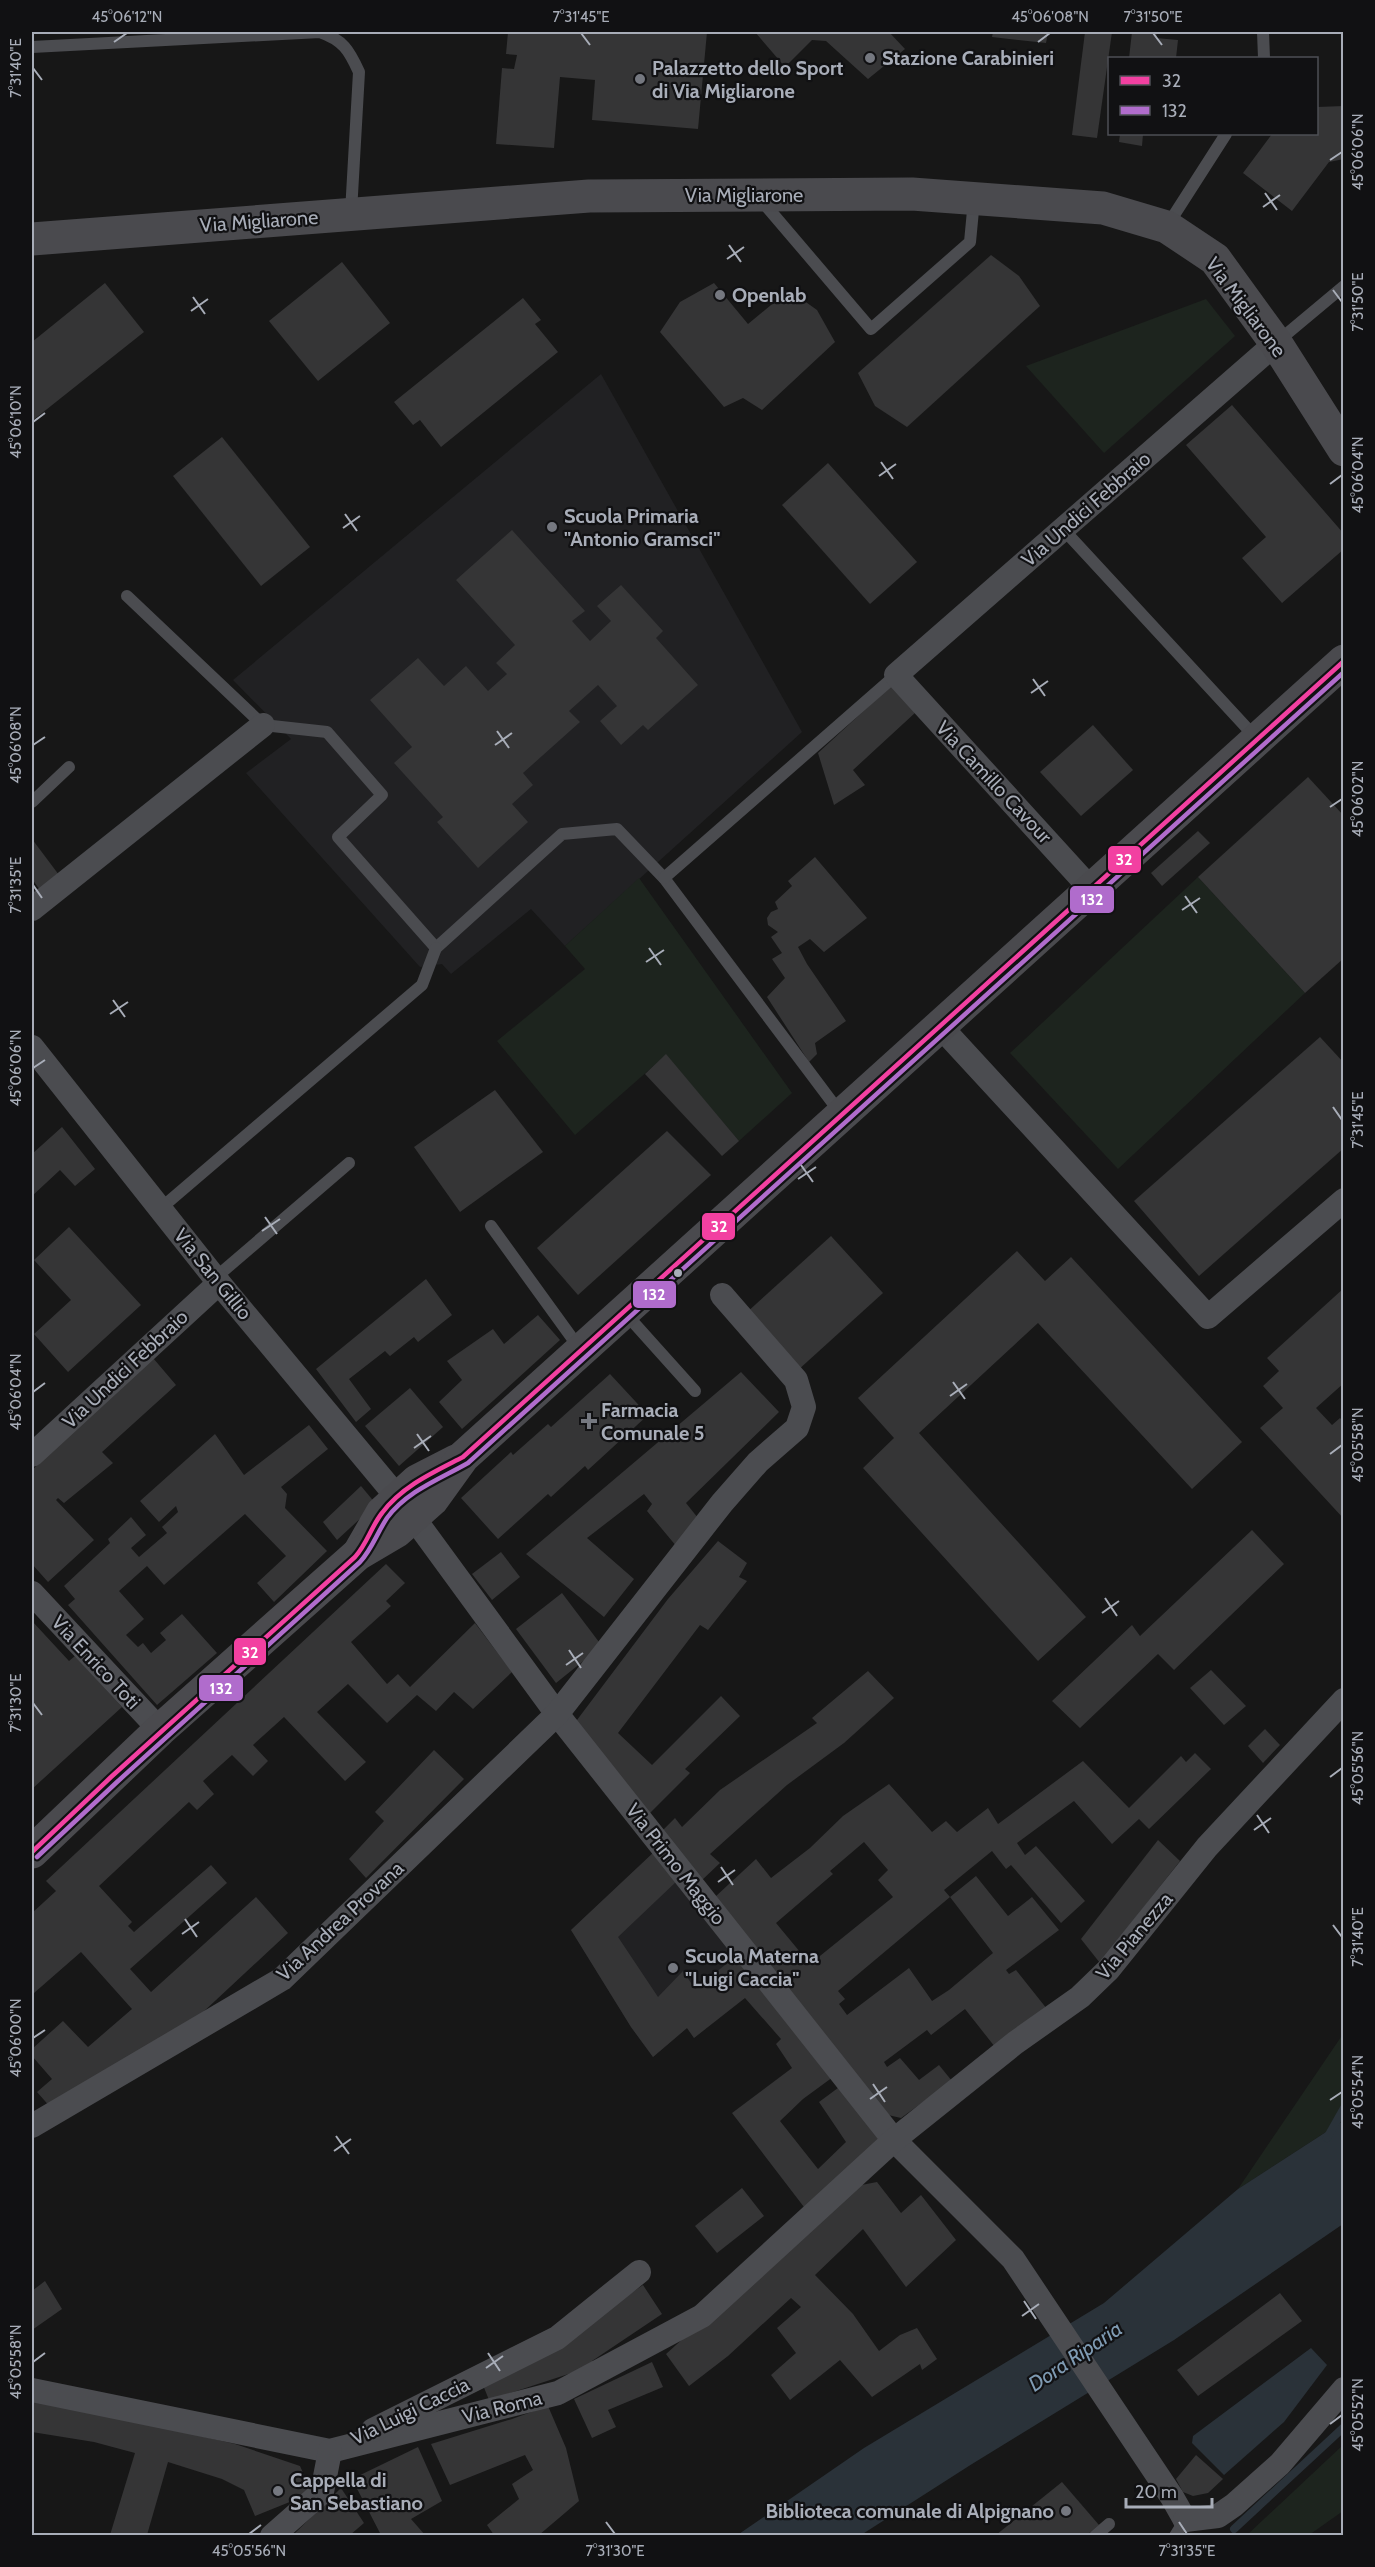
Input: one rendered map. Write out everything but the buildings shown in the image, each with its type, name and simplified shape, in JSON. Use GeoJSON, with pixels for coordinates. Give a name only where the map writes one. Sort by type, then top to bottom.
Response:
{"type":"FeatureCollection","features":[{"type":"Feature","properties":{"kind":"main road","name":"Via Migliarone"},"geometry":{"type":"LineString","coordinates":[[32,238],[589,196],[912,194],[1103,208],[1167,227],[1215,259],[1276,342],[1344,450]]}},
{"type":"Feature","properties":{"kind":"main road"},"geometry":{"type":"LineString","coordinates":[[32,1852],[160,1730],[358,1554],[382,1513],[406,1507],[417,1481],[463,1457],[1344,661]]}},
{"type":"Feature","properties":{"kind":"street","name":"Via Undici Febbraio"},"geometry":{"type":"LineString","coordinates":[[896,675],[1276,342]]}},
{"type":"Feature","properties":{"kind":"street","name":"Via Camillo Cavour"},"geometry":{"type":"LineString","coordinates":[[896,675],[1091,889]]}},
{"type":"Feature","properties":{"kind":"street"},"geometry":{"type":"LineString","coordinates":[[32,909],[263,725]]}},
{"type":"Feature","properties":{"kind":"street"},"geometry":{"type":"LineString","coordinates":[[939,1025],[1208,1317],[1344,1200]]}},
{"type":"Feature","properties":{"kind":"street","name":"Via San Gillio"},"geometry":{"type":"LineString","coordinates":[[32,1047],[217,1280],[406,1507]]}},
{"type":"Feature","properties":{"kind":"street","name":"Via Undici Febbraio"},"geometry":{"type":"LineString","coordinates":[[32,1455],[217,1280]]}},
{"type":"Feature","properties":{"kind":"street","name":"Via Andrea Provana"},"geometry":{"type":"LineString","coordinates":[[32,2126],[282,1979],[557,1714],[729,1495],[758,1462],[797,1428],[804,1407],[796,1380],[722,1296]]}},
{"type":"Feature","properties":{"kind":"street","name":"Via Primo Maggio"},"geometry":{"type":"LineString","coordinates":[[406,1507],[557,1714],[894,2140],[1014,2259],[1172,2497],[1181,2530]]}},
{"type":"Feature","properties":{"kind":"street","name":"Via Enrico Toti"},"geometry":{"type":"LineString","coordinates":[[32,1593],[160,1730]]}},
{"type":"Feature","properties":{"kind":"street","name":"Via Pianezza"},"geometry":{"type":"LineString","coordinates":[[894,2140],[1015,2043],[1080,1998],[1109,1969],[1207,1847],[1344,1700]]}},
{"type":"Feature","properties":{"kind":"street","name":"Via Roma"},"geometry":{"type":"LineString","coordinates":[[32,2390],[330,2451],[558,2393],[702,2316],[894,2140]]}},
{"type":"Feature","properties":{"kind":"street","name":"Via Luigi Caccia"},"geometry":{"type":"LineString","coordinates":[[330,2451],[557,2338],[639,2272]]}},
{"type":"Feature","properties":{"kind":"street"},"geometry":{"type":"LineString","coordinates":[[1181,2530],[1218,2516],[1234,2505],[1280,2464],[1344,2389]]}},
{"type":"Feature","properties":{"kind":"street"},"geometry":{"type":"LineString","coordinates":[[272,2535],[322,2492],[330,2451]]}},
{"type":"Feature","properties":{"kind":"lane"},"geometry":{"type":"LineString","coordinates":[[32,47],[320,32],[337,38],[351,56],[359,72],[351,214]]}},
{"type":"Feature","properties":{"kind":"lane"},"geometry":{"type":"LineString","coordinates":[[1263,32],[1264,57]]}},
{"type":"Feature","properties":{"kind":"lane"},"geometry":{"type":"LineString","coordinates":[[1167,227],[1225,135]]}},
{"type":"Feature","properties":{"kind":"lane"},"geometry":{"type":"LineString","coordinates":[[757,195],[871,329],[970,242],[974,198]]}},
{"type":"Feature","properties":{"kind":"lane"},"geometry":{"type":"LineString","coordinates":[[1276,342],[1344,286]]}},
{"type":"Feature","properties":{"kind":"lane"},"geometry":{"type":"LineString","coordinates":[[1063,529],[1257,739]]}},
{"type":"Feature","properties":{"kind":"lane"},"geometry":{"type":"LineString","coordinates":[[127,596],[263,725],[327,732],[382,795],[338,837],[436,948]]}},
{"type":"Feature","properties":{"kind":"lane"},"geometry":{"type":"LineString","coordinates":[[664,878],[896,675]]}},
{"type":"Feature","properties":{"kind":"lane"},"geometry":{"type":"LineString","coordinates":[[32,802],[69,767]]}},
{"type":"Feature","properties":{"kind":"lane"},"geometry":{"type":"LineString","coordinates":[[160,1209],[422,985],[436,948],[562,834],[617,829],[664,878],[841,1114]]}},
{"type":"Feature","properties":{"kind":"lane"},"geometry":{"type":"LineString","coordinates":[[217,1280],[349,1163]]}},
{"type":"Feature","properties":{"kind":"lane"},"geometry":{"type":"LineString","coordinates":[[490,1226],[581,1350]]}},
{"type":"Feature","properties":{"kind":"lane"},"geometry":{"type":"LineString","coordinates":[[624,1312],[695,1391]]}},
{"type":"Feature","properties":{"kind":"lane"},"geometry":{"type":"LineString","coordinates":[[1095,2535],[1109,2524]]}},
{"type":"Feature","properties":{"kind":"shaded area"},"geometry":{"type":"Polygon","coordinates":[[[1206,299],[1235,336],[1104,453],[1026,366],[1206,299]]]}},
{"type":"Feature","properties":{"kind":"shaded area","name":"Scuola Primaria \"Antonio Gramsci\""},"geometry":{"type":"Polygon","coordinates":[[[601,374],[802,732],[565,946],[531,909],[451,974],[442,964],[420,967],[246,773],[291,739],[233,680],[601,374]]]}},
{"type":"Feature","properties":{"kind":"shaded area"},"geometry":{"type":"Polygon","coordinates":[[[1198,877],[1305,993],[1118,1169],[1010,1053],[1198,877]]]}},
{"type":"Feature","properties":{"kind":"shaded area"},"geometry":{"type":"Polygon","coordinates":[[[639,878],[792,1093],[739,1141],[666,1055],[575,1135],[497,1041],[585,969],[565,946],[639,878]]]}},
{"type":"Feature","properties":{"kind":"shaded area","name":"Scuola Materna \"Luigi Caccia\""},"geometry":{"type":"Polygon","coordinates":[[[654,1852],[740,1953],[716,2020],[694,2038],[687,2028],[653,2057],[631,2027],[571,1930],[654,1852]]]}},
{"type":"Feature","properties":{"kind":"shaded area"},"geometry":{"type":"Polygon","coordinates":[[[1343,2034],[1343,2121],[1238,2189],[1343,2034]]]}},
{"type":"Feature","properties":{"kind":"shaded area"},"geometry":{"type":"Polygon","coordinates":[[[1343,2445],[1343,2511],[1309,2535],[1247,2535],[1343,2445]]]}},
{"type":"Feature","properties":{"kind":"water","name":"Dora Riparia"},"geometry":{"type":"Polygon","coordinates":[[[1343,2121],[1343,2224],[1174,2340],[861,2535],[736,2536],[864,2448],[1104,2303],[1238,2189],[1343,2121]]]}},
{"type":"Feature","properties":{"kind":"water"},"geometry":{"type":"Polygon","coordinates":[[[1311,2348],[1327,2365],[1284,2422],[1224,2475],[1192,2443],[1193,2436],[1311,2348]]]}},
{"type":"Feature","properties":{"kind":"waterway"},"geometry":{"type":"LineString","coordinates":[[1327,2138],[1344,2108]]}},
{"type":"Feature","properties":{"kind":"waterway"},"geometry":{"type":"LineString","coordinates":[[1234,2529],[1344,2427]]}},
{"type":"Feature","properties":{"kind":"transit line","name":"32"},"geometry":{"type":"LineString","coordinates":[[32,1852],[111,1777],[355,1557],[363,1547],[378,1518],[390,1503],[419,1480],[463,1457],[1344,661]]}},
{"type":"Feature","properties":{"kind":"transit line","name":"132"},"geometry":{"type":"LineString","coordinates":[[37,1857],[360,1562],[387,1518],[404,1500],[424,1486],[468,1463],[1344,672]]}},
{"type":"Feature","properties":{"kind":"place","name":"Stazione Carabinieri"},"geometry":{"type":"Point","coordinates":[870,58]}},
{"type":"Feature","properties":{"kind":"place","name":"Palazzetto dello Sport di Via Migliarone"},"geometry":{"type":"Point","coordinates":[640,79]}},
{"type":"Feature","properties":{"kind":"place","name":"Openlab"},"geometry":{"type":"Point","coordinates":[720,295]}},
{"type":"Feature","properties":{"kind":"place","name":"Scuola Primaria \"Antonio Gramsci\""},"geometry":{"type":"Point","coordinates":[552,527]}},
{"type":"Feature","properties":{"kind":"place","name":"Farmacia Comunale 5"},"geometry":{"type":"Point","coordinates":[589,1421]}},
{"type":"Feature","properties":{"kind":"place","name":"Scuola Materna \"Luigi Caccia\""},"geometry":{"type":"Point","coordinates":[673,1968]}},
{"type":"Feature","properties":{"kind":"place","name":"Cappella di San Sebastiano"},"geometry":{"type":"Point","coordinates":[278,2491]}},
{"type":"Feature","properties":{"kind":"place","name":"Biblioteca comunale di Alpignano"},"geometry":{"type":"Point","coordinates":[1066,2511]}}]}
